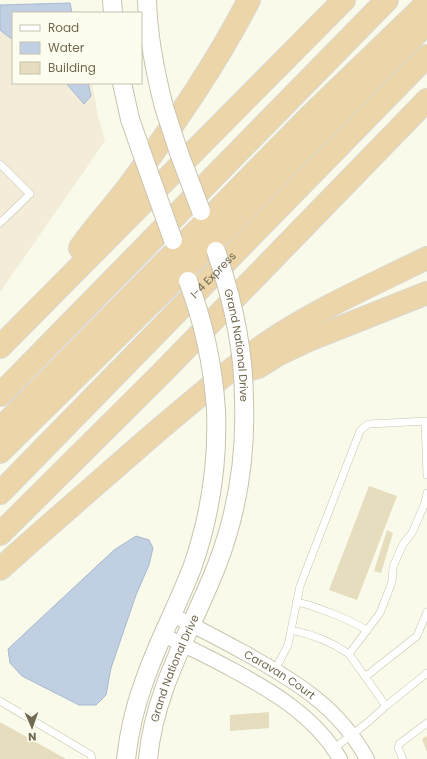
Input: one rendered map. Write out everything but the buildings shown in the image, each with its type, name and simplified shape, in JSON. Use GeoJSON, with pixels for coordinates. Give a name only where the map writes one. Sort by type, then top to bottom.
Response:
{"type":"FeatureCollection","features":[{"type":"Feature","properties":{"kind":"highway"},"geometry":{"type":"LineString","coordinates":[[63,282],[81,247],[129,186],[198,88],[221,51],[249,0]]}},
{"type":"Feature","properties":{"kind":"highway"},"geometry":{"type":"LineString","coordinates":[[0,347],[344,0]]}},
{"type":"Feature","properties":{"kind":"highway"},"geometry":{"type":"LineString","coordinates":[[0,395],[387,0]]}},
{"type":"Feature","properties":{"kind":"highway"},"geometry":{"type":"LineString","coordinates":[[0,429],[209,232],[312,114],[427,3]]}},
{"type":"Feature","properties":{"kind":"highway"},"geometry":{"type":"LineString","coordinates":[[209,232],[227,228],[427,23]]}},
{"type":"Feature","properties":{"kind":"highway","name":"I-4 Express"},"geometry":{"type":"LineString","coordinates":[[0,493],[427,56]]}},
{"type":"Feature","properties":{"kind":"highway"},"geometry":{"type":"LineString","coordinates":[[0,534],[161,374],[427,100]]}},
{"type":"Feature","properties":{"kind":"highway"},"geometry":{"type":"LineString","coordinates":[[0,569],[56,518],[220,378],[264,345],[295,325],[427,258]]}},
{"type":"Feature","properties":{"kind":"highway"},"geometry":{"type":"LineString","coordinates":[[0,452],[180,260]]}},
{"type":"Feature","properties":{"kind":"highway"},"geometry":{"type":"LineString","coordinates":[[220,378],[258,367],[277,355],[311,339],[427,293]]}},
{"type":"Feature","properties":{"kind":"street"},"geometry":{"type":"LineString","coordinates":[[112,0],[113,12]]}},
{"type":"Feature","properties":{"kind":"street","name":"Grand National Drive"},"geometry":{"type":"LineString","coordinates":[[147,0],[149,33],[153,59],[164,107],[179,154],[209,232],[228,289],[236,319],[243,367],[244,402],[244,439],[235,502],[217,564],[166,683],[157,709],[151,735],[148,759]]}},
{"type":"Feature","properties":{"kind":"street","name":"Grand National Drive"},"geometry":{"type":"LineString","coordinates":[[122,84],[130,119],[197,306],[208,346],[216,410],[215,461],[207,515],[194,562],[145,679],[137,702],[130,731],[126,759]]}},
{"type":"Feature","properties":{"kind":"street","name":"Caravan Court"},"geometry":{"type":"LineString","coordinates":[[172,615],[275,670],[314,696],[352,735],[367,759]]}},
{"type":"Feature","properties":{"kind":"street","name":"Caravan Court"},"geometry":{"type":"LineString","coordinates":[[163,635],[183,644],[281,698],[311,724],[335,755]]}},
{"type":"Feature","properties":{"kind":"lane"},"geometry":{"type":"LineString","coordinates":[[0,164],[30,194],[0,223]]}},
{"type":"Feature","properties":{"kind":"lane"},"geometry":{"type":"LineString","coordinates":[[275,670],[287,648],[300,586],[363,428],[374,423],[426,421],[427,475]]}},
{"type":"Feature","properties":{"kind":"lane"},"geometry":{"type":"LineString","coordinates":[[348,654],[380,613],[392,582],[393,567],[403,544],[412,533],[427,493]]}},
{"type":"Feature","properties":{"kind":"lane"},"geometry":{"type":"LineString","coordinates":[[296,602],[308,605],[357,624],[367,631]]}},
{"type":"Feature","properties":{"kind":"lane"},"geometry":{"type":"LineString","coordinates":[[365,677],[417,636],[427,612]]}},
{"type":"Feature","properties":{"kind":"lane"},"geometry":{"type":"LineString","coordinates":[[291,630],[320,639],[340,648],[348,654],[386,706]]}},
{"type":"Feature","properties":{"kind":"lane"},"geometry":{"type":"LineString","coordinates":[[335,755],[352,735],[427,673]]}},
{"type":"Feature","properties":{"kind":"lane"},"geometry":{"type":"LineString","coordinates":[[0,701],[91,755],[92,759]]}},
{"type":"Feature","properties":{"kind":"lane"},"geometry":{"type":"LineString","coordinates":[[402,759],[398,748],[399,744],[427,723]]}},
{"type":"Feature","properties":{"kind":"shaded area"},"geometry":{"type":"Polygon","coordinates":[[[81,11],[81,12],[40,12],[81,11]]]}},
{"type":"Feature","properties":{"kind":"shaded area"},"geometry":{"type":"Polygon","coordinates":[[[0,13],[12,13],[12,84],[92,84],[98,116],[105,141],[0,292],[0,13]]]}},
{"type":"Feature","properties":{"kind":"water"},"geometry":{"type":"Polygon","coordinates":[[[70,3],[72,12],[12,12],[12,39],[0,30],[0,5],[70,3]]]}},
{"type":"Feature","properties":{"kind":"water"},"geometry":{"type":"Polygon","coordinates":[[[67,84],[88,84],[91,96],[84,104],[67,84]]]}},
{"type":"Feature","properties":{"kind":"water"},"geometry":{"type":"Polygon","coordinates":[[[136,536],[149,540],[153,548],[149,565],[136,595],[111,668],[106,695],[96,705],[79,705],[22,676],[10,663],[8,649],[114,550],[136,536]]]}}]}
